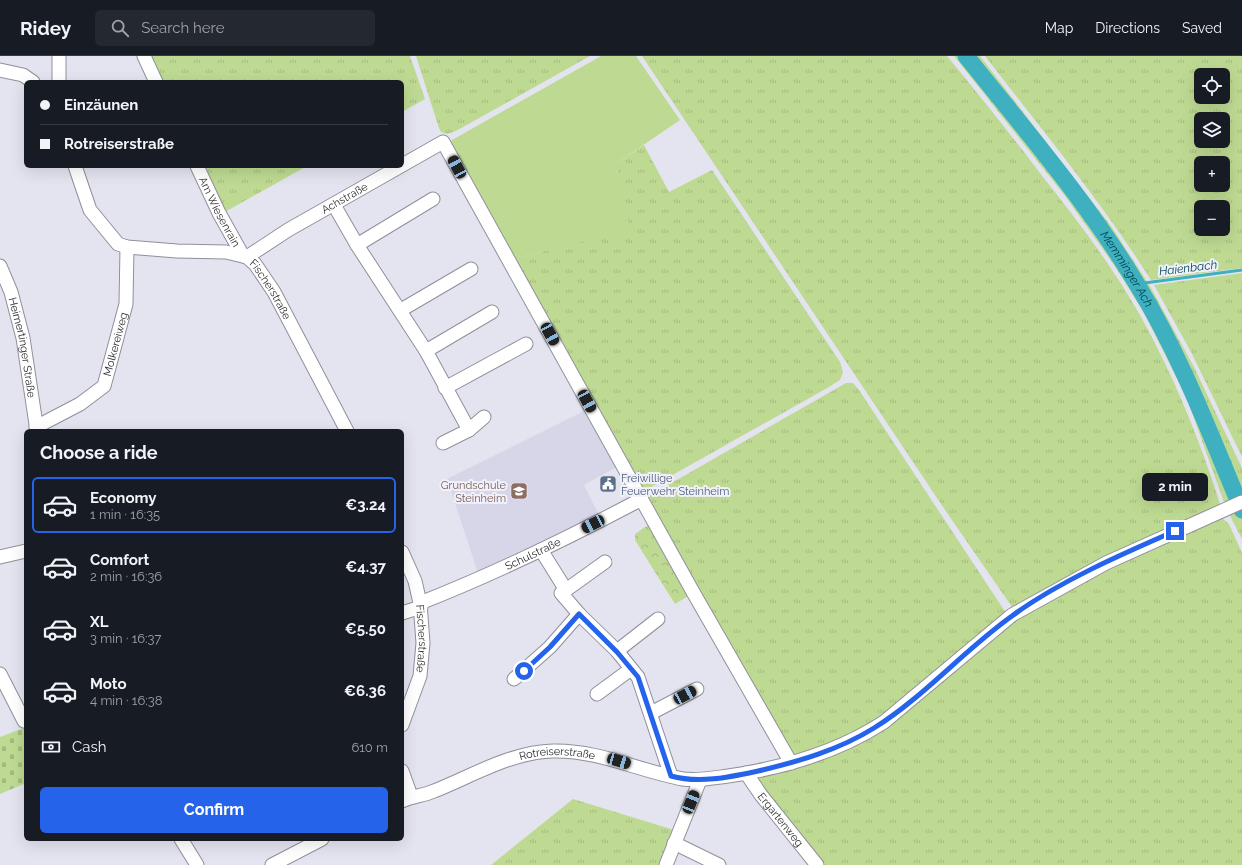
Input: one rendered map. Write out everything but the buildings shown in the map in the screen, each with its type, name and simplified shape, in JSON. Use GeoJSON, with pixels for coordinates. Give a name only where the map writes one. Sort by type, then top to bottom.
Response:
{"type":"FeatureCollection","features":[{"type":"Feature","properties":{"kind":"street"},"geometry":{"type":"LineString","coordinates":[[59,56],[59,80]]}},
{"type":"Feature","properties":{"kind":"street"},"geometry":{"type":"LineString","coordinates":[[144,56],[155,80]]}},
{"type":"Feature","properties":{"kind":"street"},"geometry":{"type":"LineString","coordinates":[[0,70],[23,75],[30,80]]}},
{"type":"Feature","properties":{"kind":"street","name":"Achstraße"},"geometry":{"type":"LineString","coordinates":[[404,165],[443,142],[641,497]]}},
{"type":"Feature","properties":{"kind":"street"},"geometry":{"type":"LineString","coordinates":[[76,168],[90,210],[118,244],[127,247]]}},
{"type":"Feature","properties":{"kind":"street","name":"Am Wiesenrain"},"geometry":{"type":"LineString","coordinates":[[197,168],[219,213],[245,257]]}},
{"type":"Feature","properties":{"kind":"street","name":"Achstraße"},"geometry":{"type":"LineString","coordinates":[[245,257],[288,230],[398,168]]}},
{"type":"Feature","properties":{"kind":"street"},"geometry":{"type":"LineString","coordinates":[[357,245],[433,199]]}},
{"type":"Feature","properties":{"kind":"street"},"geometry":{"type":"LineString","coordinates":[[334,205],[357,245],[426,351],[469,430]]}},
{"type":"Feature","properties":{"kind":"street","name":"Fischerstraße"},"geometry":{"type":"LineString","coordinates":[[127,247],[177,251],[226,252],[245,257],[255,264],[274,292],[346,429]]}},
{"type":"Feature","properties":{"kind":"street","name":"Molkereiweg"},"geometry":{"type":"LineString","coordinates":[[37,429],[80,404],[104,386],[126,304],[127,247]]}},
{"type":"Feature","properties":{"kind":"street","name":"Heimertinger Straße"},"geometry":{"type":"LineString","coordinates":[[0,266],[11,292],[23,338],[37,429]]}},
{"type":"Feature","properties":{"kind":"street"},"geometry":{"type":"LineString","coordinates":[[400,310],[471,269]]}},
{"type":"Feature","properties":{"kind":"street"},"geometry":{"type":"LineString","coordinates":[[426,351],[492,312]]}},
{"type":"Feature","properties":{"kind":"street"},"geometry":{"type":"LineString","coordinates":[[445,388],[526,344]]}},
{"type":"Feature","properties":{"kind":"street"},"geometry":{"type":"LineString","coordinates":[[443,443],[469,430],[484,417]]}},
{"type":"Feature","properties":{"kind":"street"},"geometry":{"type":"LineString","coordinates":[[641,497],[791,763]]}},
{"type":"Feature","properties":{"kind":"street","name":"Schulstraße"},"geometry":{"type":"LineString","coordinates":[[404,612],[541,550],[636,502],[641,497]]}},
{"type":"Feature","properties":{"kind":"street","name":"Rotreiserstraße"},"geometry":{"type":"LineString","coordinates":[[407,798],[432,792],[493,766],[530,753],[542,751],[565,751],[594,754],[671,776],[700,780],[746,773],[791,763],[847,742],[884,722],[1012,615],[1046,595],[1106,563],[1242,502]]}},
{"type":"Feature","properties":{"kind":"street"},"geometry":{"type":"LineString","coordinates":[[541,550],[566,590]]}},
{"type":"Feature","properties":{"kind":"street"},"geometry":{"type":"LineString","coordinates":[[0,557],[24,551]]}},
{"type":"Feature","properties":{"kind":"street","name":"Fischerstraße"},"geometry":{"type":"LineString","coordinates":[[404,559],[415,581],[421,605],[422,664],[417,689],[404,720]]}},
{"type":"Feature","properties":{"kind":"street"},"geometry":{"type":"LineString","coordinates":[[605,562],[561,593],[579,614],[617,652],[638,677],[671,776]]}},
{"type":"Feature","properties":{"kind":"street"},"geometry":{"type":"LineString","coordinates":[[514,679],[550,647],[579,614]]}},
{"type":"Feature","properties":{"kind":"street"},"geometry":{"type":"LineString","coordinates":[[617,652],[658,619]]}},
{"type":"Feature","properties":{"kind":"street"},"geometry":{"type":"LineString","coordinates":[[596,694],[631,669]]}},
{"type":"Feature","properties":{"kind":"street"},"geometry":{"type":"LineString","coordinates":[[0,674],[24,721]]}},
{"type":"Feature","properties":{"kind":"street"},"geometry":{"type":"LineString","coordinates":[[651,713],[697,689]]}},
{"type":"Feature","properties":{"kind":"street","name":"Ergartenweg"},"geometry":{"type":"LineString","coordinates":[[746,773],[765,800],[817,865]]}},
{"type":"Feature","properties":{"kind":"street"},"geometry":{"type":"LineString","coordinates":[[666,865],[700,780]]}},
{"type":"Feature","properties":{"kind":"street"},"geometry":{"type":"LineString","coordinates":[[404,782],[407,798]]}},
{"type":"Feature","properties":{"kind":"street"},"geometry":{"type":"LineString","coordinates":[[182,841],[197,865]]}},
{"type":"Feature","properties":{"kind":"street"},"geometry":{"type":"LineString","coordinates":[[272,865],[318,841]]}},
{"type":"Feature","properties":{"kind":"street"},"geometry":{"type":"LineString","coordinates":[[674,843],[719,865]]}},
{"type":"Feature","properties":{"kind":"shaded area","name":"Grundschule Steinheim"},"geometry":{"type":"Polygon","coordinates":[[[588,409],[620,465],[584,485],[600,517],[478,573],[447,479],[588,409]]]}},
{"type":"Feature","properties":{"kind":"green space"},"geometry":{"type":"Polygon","coordinates":[[[148,56],[410,56],[425,99],[404,111],[404,80],[159,80],[148,56]]]}},
{"type":"Feature","properties":{"kind":"green space"},"geometry":{"type":"Polygon","coordinates":[[[416,56],[590,56],[456,131],[447,134],[441,132],[439,128],[416,56]]]}},
{"type":"Feature","properties":{"kind":"green space"},"geometry":{"type":"Polygon","coordinates":[[[601,56],[636,56],[680,120],[617,163],[630,230],[521,257],[511,254],[451,146],[452,140],[601,56]]]}},
{"type":"Feature","properties":{"kind":"green space"},"geometry":{"type":"Polygon","coordinates":[[[642,56],[947,56],[1069,210],[1106,261],[1140,315],[1175,385],[1195,433],[1221,507],[1012,607],[945,510],[642,56]]]}},
{"type":"Feature","properties":{"kind":"green space"},"geometry":{"type":"Polygon","coordinates":[[[954,56],[980,56],[1111,226],[1150,286],[1194,367],[1242,468],[1242,498],[1225,505],[1187,399],[1144,313],[1114,265],[1065,196],[954,56]]]}},
{"type":"Feature","properties":{"kind":"green space"},"geometry":{"type":"Polygon","coordinates":[[[985,56],[1242,56],[1242,268],[1151,280],[1092,194],[985,56]]]}},
{"type":"Feature","properties":{"kind":"green space"},"geometry":{"type":"Polygon","coordinates":[[[644,145],[669,192],[712,170],[840,362],[843,372],[840,380],[829,387],[644,491],[511,254],[521,257],[556,248],[617,163],[644,145]]]}},
{"type":"Feature","properties":{"kind":"green space"},"geometry":{"type":"Polygon","coordinates":[[[202,168],[303,168],[223,213],[202,168]]]}},
{"type":"Feature","properties":{"kind":"green space"},"geometry":{"type":"Polygon","coordinates":[[[1242,273],[1242,457],[1191,352],[1154,285],[1242,273]]]}},
{"type":"Feature","properties":{"kind":"green space"},"geometry":{"type":"Polygon","coordinates":[[[846,383],[853,383],[859,390],[1006,613],[897,708],[853,735],[801,755],[795,754],[790,750],[647,497],[846,383]]]}},
{"type":"Feature","properties":{"kind":"green space"},"geometry":{"type":"Polygon","coordinates":[[[1242,507],[1242,539],[1228,512],[1242,507]]]}},
{"type":"Feature","properties":{"kind":"green space"},"geometry":{"type":"Polygon","coordinates":[[[1221,517],[1229,524],[1242,553],[1242,865],[821,865],[757,783],[757,776],[847,747],[1021,615],[1071,585],[1221,517]]]}},
{"type":"Feature","properties":{"kind":"green space"},"geometry":{"type":"Polygon","coordinates":[[[650,524],[693,593],[675,604],[635,540],[635,534],[650,524]]]}},
{"type":"Feature","properties":{"kind":"green space"},"geometry":{"type":"Polygon","coordinates":[[[24,728],[24,784],[0,794],[0,737],[24,728]]]}},
{"type":"Feature","properties":{"kind":"green space"},"geometry":{"type":"Polygon","coordinates":[[[573,799],[674,830],[662,865],[491,865],[573,799]]]}},
{"type":"Feature","properties":{"kind":"waterway","name":"Memminger Ach"},"geometry":{"type":"LineString","coordinates":[[966,56],[1078,197],[1099,226],[1138,286],[1168,340],[1206,424],[1242,510]]}},
{"type":"Feature","properties":{"kind":"waterway","name":"Haienbach"},"geometry":{"type":"LineString","coordinates":[[1137,284],[1242,270]]}},
{"type":"Feature","properties":{"kind":"place","name":"Freiwillige Feuerwehr Steinheim"},"geometry":{"type":"Point","coordinates":[608,484]}},
{"type":"Feature","properties":{"kind":"place","name":"Grundschule Steinheim"},"geometry":{"type":"Point","coordinates":[519,491]}},
{"type":"Feature","properties":{"kind":"route"},"geometry":{"type":"LineString","coordinates":[[524,671],[550,647],[579,614],[617,652],[638,677],[671,776],[695,780],[772,768],[831,749],[873,729],[901,709],[1012,615],[1075,578],[1175,531]]}}]}
